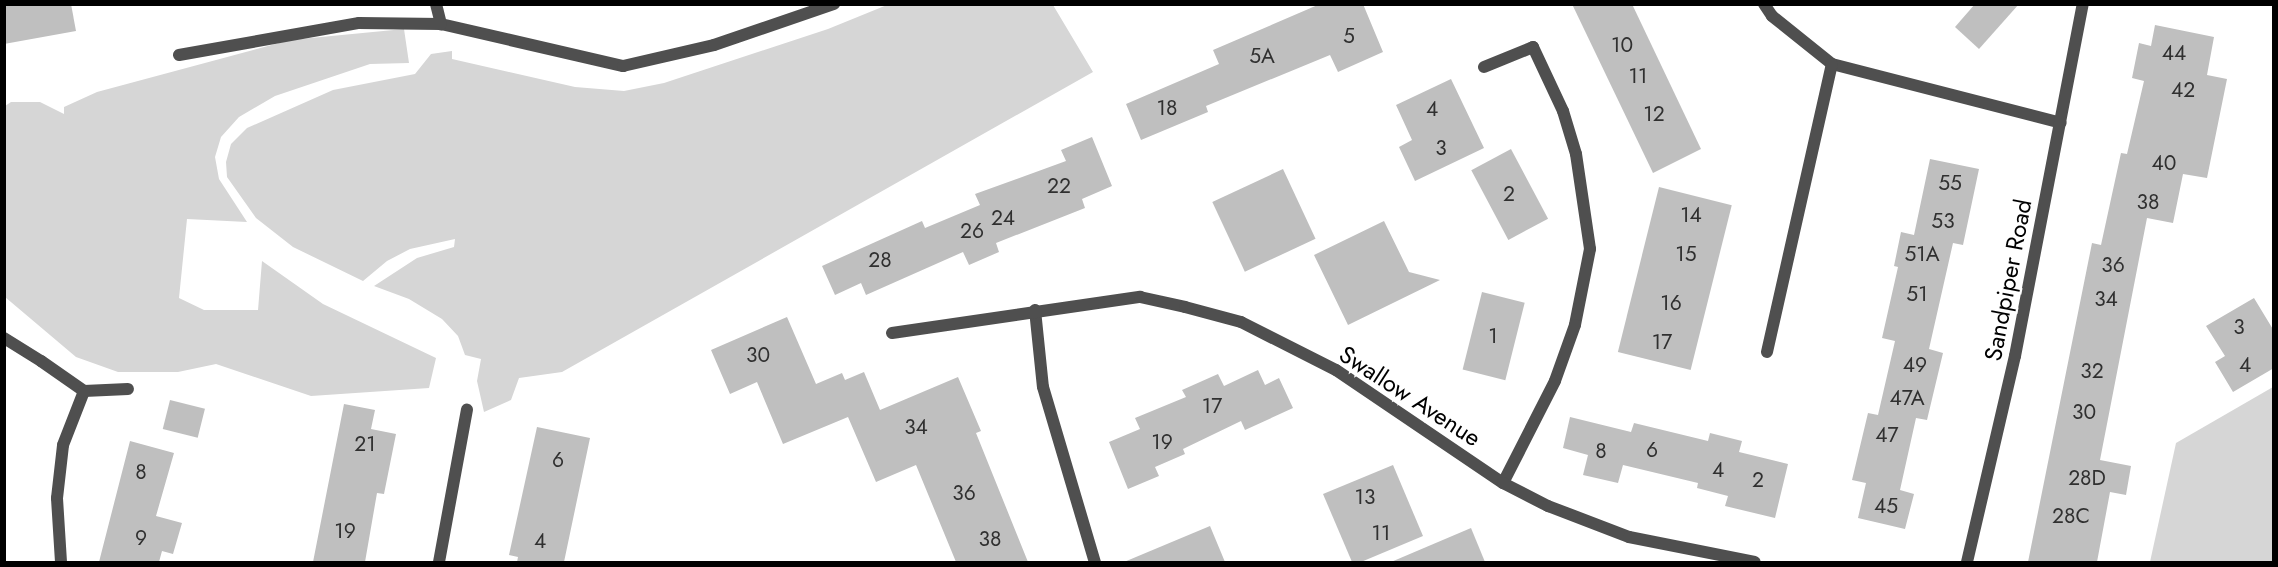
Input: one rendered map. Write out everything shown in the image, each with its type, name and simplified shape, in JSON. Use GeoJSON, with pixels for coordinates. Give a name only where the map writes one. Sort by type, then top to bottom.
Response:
{"type":"FeatureCollection","features":[{"type":"Feature","properties":{"kind":"street"},"geometry":{"type":"LineString","coordinates":[[436,4],[441,24]]}},
{"type":"Feature","properties":{"kind":"street"},"geometry":{"type":"LineString","coordinates":[[179,55],[359,23],[441,24],[624,66],[714,45],[834,4]]}},
{"type":"Feature","properties":{"kind":"street"},"geometry":{"type":"LineString","coordinates":[[1764,4],[1772,16],[1832,64],[2061,123]]}},
{"type":"Feature","properties":{"kind":"street","name":"Sandpiper Road"},"geometry":{"type":"LineString","coordinates":[[1967,562],[2015,356],[2083,4]]}},
{"type":"Feature","properties":{"kind":"street"},"geometry":{"type":"LineString","coordinates":[[1484,67],[1533,47],[1563,111],[1576,154],[1590,249],[1575,325],[1555,381],[1503,483]]}},
{"type":"Feature","properties":{"kind":"street"},"geometry":{"type":"LineString","coordinates":[[1767,352],[1832,64]]}},
{"type":"Feature","properties":{"kind":"street","name":"Swallow Avenue"},"geometry":{"type":"LineString","coordinates":[[892,333],[1035,310],[1140,297],[1241,322],[1336,370],[1503,483],[1548,506],[1629,537],[1755,562]]}},
{"type":"Feature","properties":{"kind":"street"},"geometry":{"type":"LineString","coordinates":[[1035,310],[1043,387],[1095,562]]}},
{"type":"Feature","properties":{"kind":"street"},"geometry":{"type":"LineString","coordinates":[[4,338],[84,391],[128,389]]}},
{"type":"Feature","properties":{"kind":"street"},"geometry":{"type":"LineString","coordinates":[[61,562],[57,498],[63,445],[84,391]]}},
{"type":"Feature","properties":{"kind":"street"},"geometry":{"type":"LineString","coordinates":[[439,562],[467,410]]}},
{"type":"Feature","properties":{"kind":"shaded area"},"geometry":{"type":"Polygon","coordinates":[[[887,5],[1053,5],[1093,72],[562,372],[519,378],[511,400],[484,412],[477,381],[481,359],[465,355],[458,336],[442,319],[409,299],[374,286],[417,258],[454,247],[455,239],[410,249],[387,261],[363,281],[293,247],[256,218],[227,177],[226,162],[231,144],[247,128],[333,90],[415,74],[431,54],[452,51],[452,59],[575,87],[624,91],[664,83],[828,29],[887,5]]]}},
{"type":"Feature","properties":{"kind":"shaded area"},"geometry":{"type":"Polygon","coordinates":[[[404,29],[409,63],[370,64],[275,96],[239,117],[221,137],[215,157],[219,179],[247,222],[187,219],[179,298],[204,310],[258,310],[262,261],[323,304],[436,358],[429,388],[311,396],[216,364],[178,372],[118,372],[76,357],[5,297],[5,106],[11,102],[40,102],[64,114],[64,107],[97,92],[290,40],[404,29]]]}},
{"type":"Feature","properties":{"kind":"shaded area"},"geometry":{"type":"Polygon","coordinates":[[[2273,387],[2273,562],[2150,562],[2176,443],[2273,387]]]}},
{"type":"Feature","properties":{"kind":"building"},"geometry":{"type":"Polygon","coordinates":[[[4,4],[71,4],[76,31],[4,44],[4,4]]]}},
{"type":"Feature","properties":{"kind":"building"},"geometry":{"type":"Polygon","coordinates":[[[1320,4],[1363,4],[1383,52],[1338,72],[1330,55],[1206,106],[1208,112],[1141,140],[1126,104],[1219,64],[1213,50],[1320,4]]]}},
{"type":"Feature","properties":{"kind":"building"},"geometry":{"type":"Polygon","coordinates":[[[1572,4],[1632,4],[1701,149],[1653,173],[1572,4]]]}},
{"type":"Feature","properties":{"kind":"building"},"geometry":{"type":"Polygon","coordinates":[[[1975,4],[2019,4],[1979,49],[1955,27],[1975,4]]]}},
{"type":"Feature","properties":{"kind":"building"},"geometry":{"type":"Polygon","coordinates":[[[2155,25],[2214,37],[2207,75],[2227,79],[2207,178],[2183,174],[2173,223],[2147,218],[2100,460],[2131,466],[2126,495],[2110,492],[2097,562],[2028,562],[2092,243],[2101,245],[2121,153],[2127,154],[2144,81],[2132,78],[2139,43],[2151,46],[2155,25]]]}},
{"type":"Feature","properties":{"kind":"building"},"geometry":{"type":"Polygon","coordinates":[[[1451,79],[1484,148],[1415,181],[1399,147],[1412,140],[1396,105],[1451,79]]]}},
{"type":"Feature","properties":{"kind":"building"},"geometry":{"type":"Polygon","coordinates":[[[1092,137],[1112,186],[1082,199],[1085,208],[996,243],[999,252],[969,265],[963,252],[866,295],[861,283],[835,295],[822,266],[922,221],[925,228],[980,205],[975,194],[1066,161],[1061,150],[1092,137]]]}},
{"type":"Feature","properties":{"kind":"building"},"geometry":{"type":"Polygon","coordinates":[[[1511,149],[1548,219],[1508,240],[1471,170],[1511,149]]]}},
{"type":"Feature","properties":{"kind":"building"},"geometry":{"type":"Polygon","coordinates":[[[1930,159],[1979,169],[1963,245],[1953,243],[1929,349],[1943,353],[1927,420],[1916,418],[1900,490],[1914,494],[1905,529],[1858,518],[1866,483],[1852,480],[1868,413],[1878,415],[1895,341],[1882,338],[1898,267],[1894,266],[1901,232],[1914,235],[1930,159]]]}},
{"type":"Feature","properties":{"kind":"building"},"geometry":{"type":"Polygon","coordinates":[[[1283,169],[1316,239],[1245,272],[1212,202],[1283,169]]]}},
{"type":"Feature","properties":{"kind":"building"},"geometry":{"type":"Polygon","coordinates":[[[1659,187],[1732,205],[1691,370],[1618,352],[1659,187]]]}},
{"type":"Feature","properties":{"kind":"building"},"geometry":{"type":"Polygon","coordinates":[[[1384,221],[1409,272],[1440,280],[1348,325],[1314,255],[1384,221]]]}},
{"type":"Feature","properties":{"kind":"building"},"geometry":{"type":"Polygon","coordinates":[[[1482,292],[1525,303],[1505,380],[1463,370],[1482,292]]]}},
{"type":"Feature","properties":{"kind":"building"},"geometry":{"type":"Polygon","coordinates":[[[2254,298],[2274,331],[2274,368],[2233,392],[2215,362],[2225,356],[2206,326],[2254,298]]]}},
{"type":"Feature","properties":{"kind":"building"},"geometry":{"type":"Polygon","coordinates":[[[787,317],[816,384],[842,373],[845,380],[864,372],[880,410],[958,377],[981,431],[976,433],[1028,562],[956,562],[916,465],[876,482],[848,417],[783,444],[757,382],[730,394],[711,350],[787,317]]]}},
{"type":"Feature","properties":{"kind":"building"},"geometry":{"type":"Polygon","coordinates":[[[1258,370],[1265,385],[1279,378],[1293,408],[1245,430],[1241,421],[1183,449],[1185,454],[1155,467],[1159,476],[1128,489],[1109,442],[1140,429],[1135,418],[1186,397],[1182,390],[1218,374],[1224,386],[1258,370]]]}},
{"type":"Feature","properties":{"kind":"building"},"geometry":{"type":"Polygon","coordinates":[[[170,400],[205,409],[198,438],[163,429],[170,400]]]}},
{"type":"Feature","properties":{"kind":"building"},"geometry":{"type":"Polygon","coordinates":[[[344,404],[375,410],[371,429],[396,434],[384,494],[377,493],[365,562],[313,562],[344,404]]]}},
{"type":"Feature","properties":{"kind":"building"},"geometry":{"type":"Polygon","coordinates":[[[1570,417],[1631,432],[1634,423],[1708,441],[1710,433],[1742,441],[1739,452],[1788,464],[1775,518],[1725,506],[1728,496],[1697,488],[1698,483],[1623,465],[1618,483],[1583,475],[1588,455],[1563,448],[1570,417]]]}},
{"type":"Feature","properties":{"kind":"building"},"geometry":{"type":"Polygon","coordinates":[[[537,427],[590,438],[564,562],[517,562],[518,557],[509,555],[537,427]]]}},
{"type":"Feature","properties":{"kind":"building"},"geometry":{"type":"Polygon","coordinates":[[[130,441],[174,453],[156,516],[182,523],[173,554],[162,551],[159,562],[99,562],[130,441]]]}},
{"type":"Feature","properties":{"kind":"building"},"geometry":{"type":"Polygon","coordinates":[[[1393,465],[1423,536],[1361,562],[1352,562],[1323,494],[1393,465]]]}},
{"type":"Feature","properties":{"kind":"building"},"geometry":{"type":"Polygon","coordinates":[[[1210,526],[1225,562],[1124,562],[1210,526]]]}},
{"type":"Feature","properties":{"kind":"building"},"geometry":{"type":"Polygon","coordinates":[[[1471,528],[1485,562],[1391,562],[1471,528]]]}}]}
